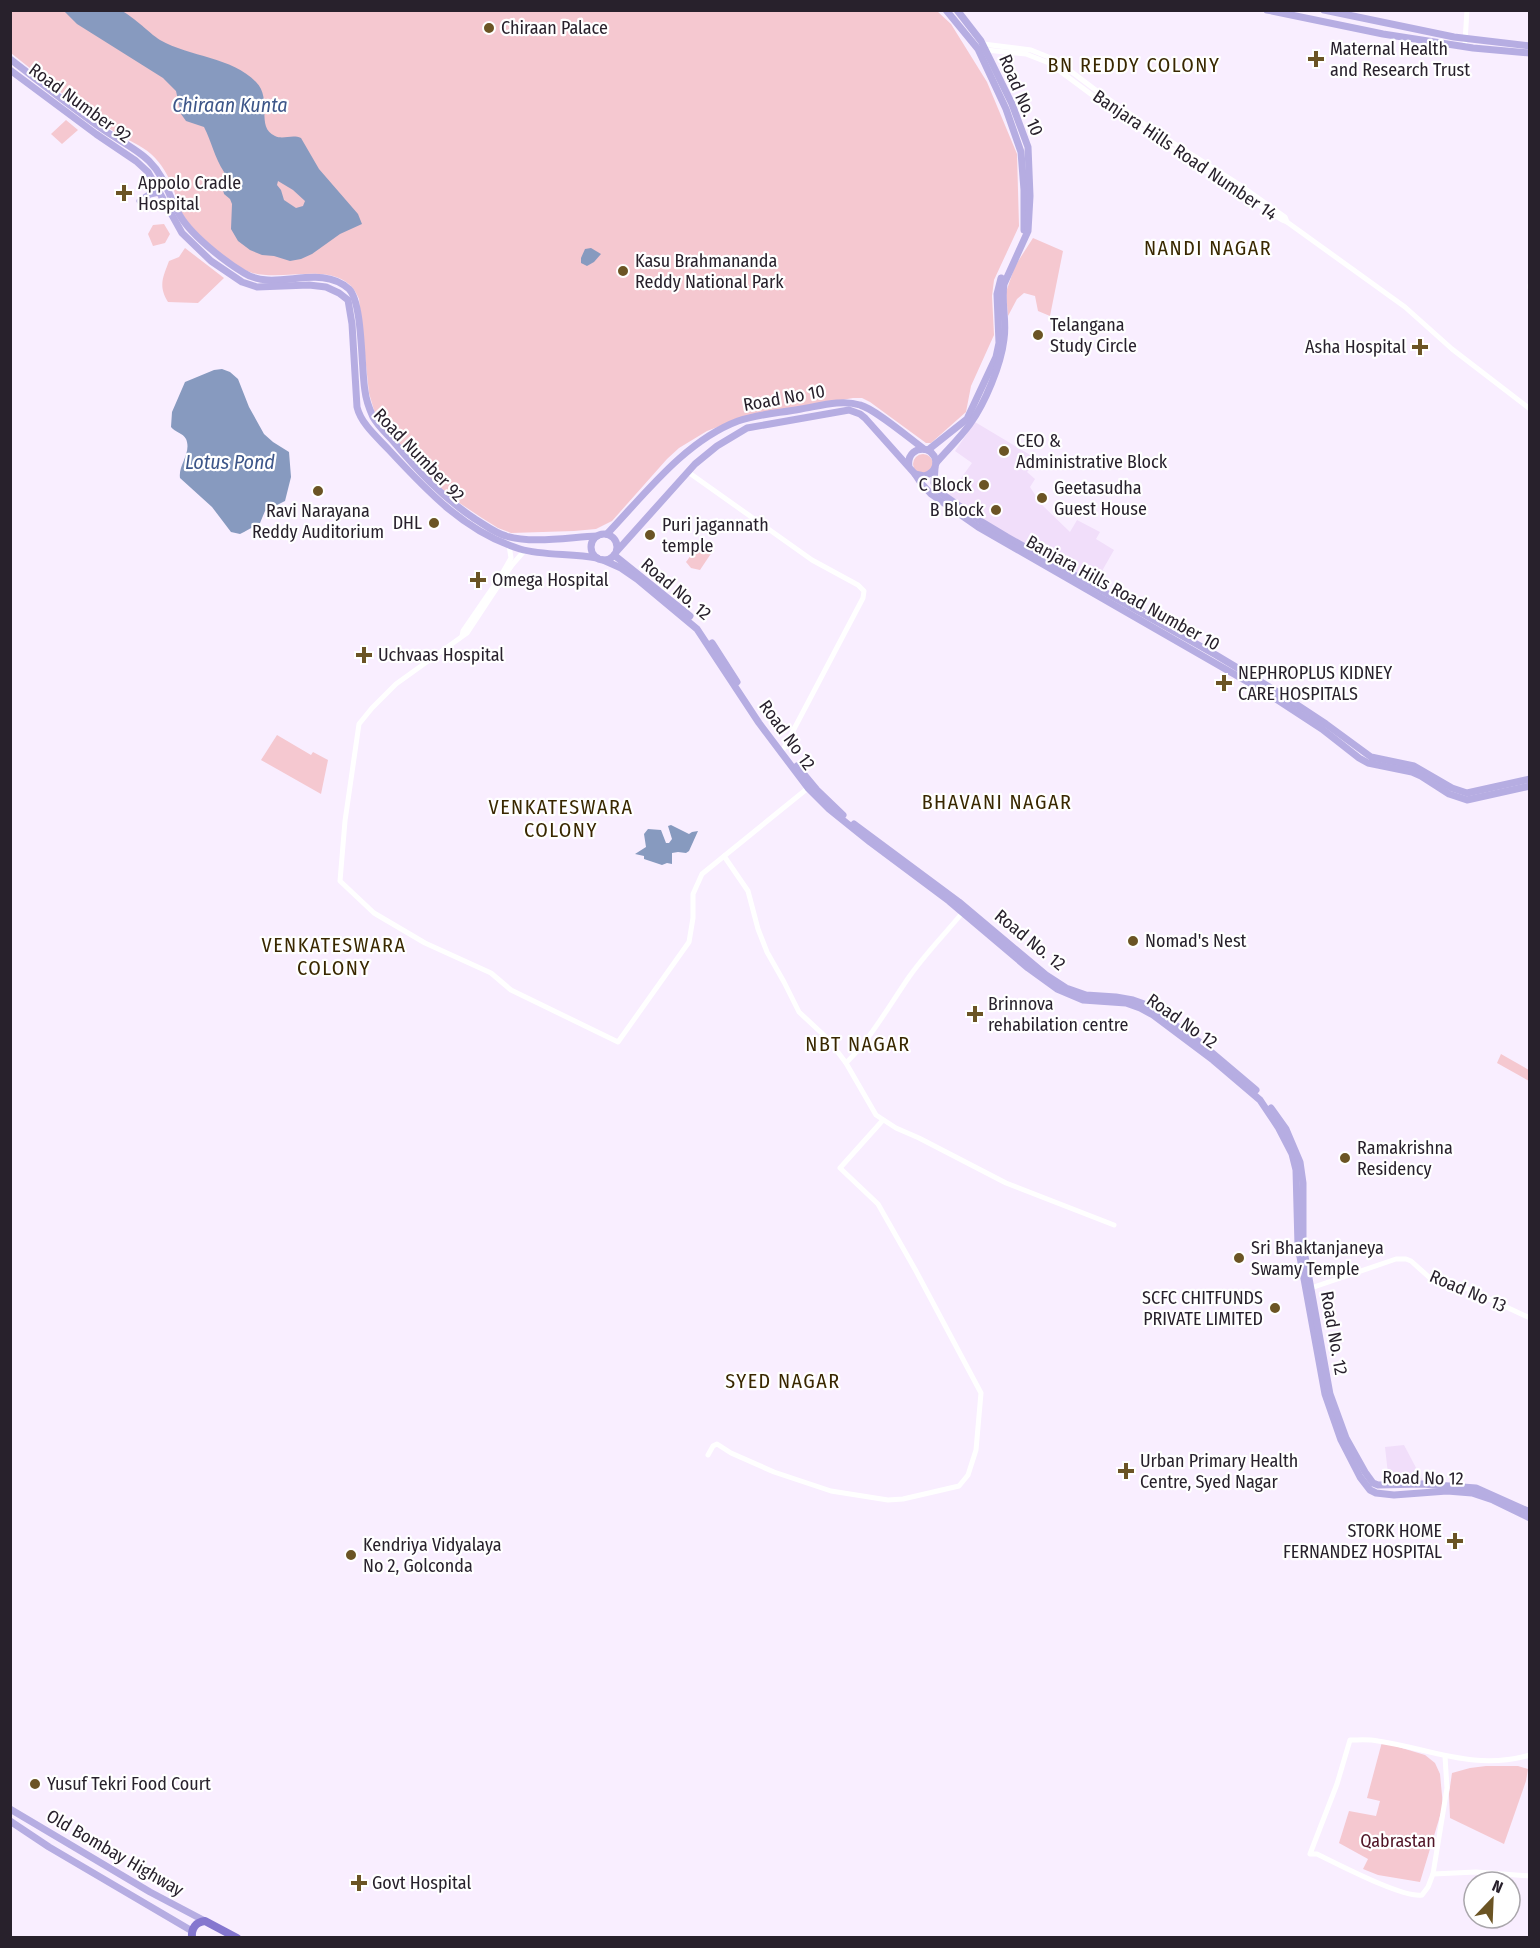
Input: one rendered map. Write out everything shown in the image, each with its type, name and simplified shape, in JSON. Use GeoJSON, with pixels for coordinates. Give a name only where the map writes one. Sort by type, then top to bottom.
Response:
{"type":"FeatureCollection","features":[{"type":"Feature","properties":{"kind":"highway"},"geometry":{"type":"LineString","coordinates":[[191,1935],[198,1923],[209,1923],[237,1938]]}},
{"type":"Feature","properties":{"kind":"highway"},"geometry":{"type":"LineString","coordinates":[[209,1923],[217,1933],[216,1938]]}},
{"type":"Feature","properties":{"kind":"main road","name":"Road No. 10"},"geometry":{"type":"LineString","coordinates":[[926,449],[967,418],[975,405],[996,357],[999,343],[997,294],[999,285],[1021,237],[1024,225],[1021,152],[1006,109],[978,49],[946,10]]}},
{"type":"Feature","properties":{"kind":"main road","name":"Road No. 10"},"geometry":{"type":"LineString","coordinates":[[936,465],[969,424],[992,381],[1005,336],[1002,292],[1028,231],[1030,196],[1028,147],[1012,104],[984,47],[957,10]]}},
{"type":"Feature","properties":{"kind":"main road"},"geometry":{"type":"LineString","coordinates":[[1267,10],[1383,34],[1530,53]]}},
{"type":"Feature","properties":{"kind":"main road"},"geometry":{"type":"LineString","coordinates":[[1324,10],[1465,43],[1530,46]]}},
{"type":"Feature","properties":{"kind":"main road","name":"Road Number 92"},"geometry":{"type":"LineString","coordinates":[[11,64],[96,135],[136,161],[148,172],[182,233],[211,261],[242,282],[266,288],[309,285],[326,287],[348,300],[352,324],[358,411],[365,424],[406,463]]}},
{"type":"Feature","properties":{"kind":"main road","name":"Road Number 92"},"geometry":{"type":"LineString","coordinates":[[11,64],[148,160],[163,178],[178,214],[217,254],[246,275],[263,279],[318,277],[334,281],[350,291],[357,305],[365,390],[374,419],[406,463],[440,503],[509,545],[525,550],[600,559]]}},
{"type":"Feature","properties":{"kind":"main road"},"geometry":{"type":"LineString","coordinates":[[140,201],[150,194],[159,192]]}},
{"type":"Feature","properties":{"kind":"main road","name":"Road No 10"},"geometry":{"type":"LineString","coordinates":[[607,534],[686,452],[711,435],[738,421],[839,403],[858,404],[862,410]]}},
{"type":"Feature","properties":{"kind":"main road","name":"Road No 10"},"geometry":{"type":"LineString","coordinates":[[615,553],[688,472],[717,446],[747,428],[849,410],[862,410]]}},
{"type":"Feature","properties":{"kind":"main road"},"geometry":{"type":"LineString","coordinates":[[862,410],[926,449],[935,458],[934,492]]}},
{"type":"Feature","properties":{"kind":"main road"},"geometry":{"type":"LineString","coordinates":[[862,410],[921,483],[934,492]]}},
{"type":"Feature","properties":{"kind":"main road"},"geometry":{"type":"LineString","coordinates":[[909,467],[912,454],[915,451],[926,449]]}},
{"type":"Feature","properties":{"kind":"main road"},"geometry":{"type":"LineString","coordinates":[[915,474],[929,475],[936,465]]}},
{"type":"Feature","properties":{"kind":"main road","name":"Banjara Hills Road Number 10"},"geometry":{"type":"LineString","coordinates":[[934,492],[1110,597],[1276,691],[1371,757],[1414,766],[1452,788],[1467,793],[1530,779]]}},
{"type":"Feature","properties":{"kind":"main road","name":"Banjara Hills Road Number 10"},"geometry":{"type":"LineString","coordinates":[[934,492],[995,538],[1274,697],[1368,763],[1412,772],[1449,794],[1467,800],[1530,786]]}},
{"type":"Feature","properties":{"kind":"main road","name":"Road Number 92"},"geometry":{"type":"LineString","coordinates":[[473,523],[519,539],[597,536]]}},
{"type":"Feature","properties":{"kind":"main road"},"geometry":{"type":"LineString","coordinates":[[600,559],[592,551],[591,543],[597,536],[607,534]]}},
{"type":"Feature","properties":{"kind":"main road","name":"Road No. 12"},"geometry":{"type":"LineString","coordinates":[[607,534],[617,543],[615,553]]}},
{"type":"Feature","properties":{"kind":"main road","name":"Road No. 12"},"geometry":{"type":"LineString","coordinates":[[600,559],[615,553]]}},
{"type":"Feature","properties":{"kind":"main road","name":"Road No. 12"},"geometry":{"type":"LineString","coordinates":[[615,553],[702,627],[760,717],[783,748],[817,790],[842,814],[959,902],[1046,975],[1066,988],[1086,995],[1133,1000],[1155,1010],[1198,1041],[1266,1100],[1286,1129],[1300,1162],[1303,1183],[1303,1245],[1309,1289],[1330,1394],[1346,1438],[1373,1483],[1476,1488],[1530,1512]]}},
{"type":"Feature","properties":{"kind":"main road","name":"Road No 12"},"geometry":{"type":"LineString","coordinates":[[600,559],[621,568],[637,579],[697,629],[746,703],[808,788],[829,809],[963,912],[1028,968],[1057,989],[1083,1000],[1126,1003],[1140,1008],[1213,1060],[1260,1100],[1292,1154],[1296,1170],[1298,1246],[1309,1289],[1325,1394],[1350,1460],[1370,1490],[1383,1495],[1447,1491],[1472,1493],[1493,1500],[1530,1518]]}},
{"type":"Feature","properties":{"kind":"main road","name":"Old Bombay Highway"},"geometry":{"type":"LineString","coordinates":[[10,1809],[150,1892],[209,1923]]}},
{"type":"Feature","properties":{"kind":"main road","name":"Old Bombay Highway"},"geometry":{"type":"LineString","coordinates":[[10,1821],[191,1935]]}},
{"type":"Feature","properties":{"kind":"main road"},"geometry":{"type":"LineString","coordinates":[[76,1863],[83,1852]]}},
{"type":"Feature","properties":{"kind":"street"},"geometry":{"type":"LineString","coordinates":[[1465,43],[1467,10]]}},
{"type":"Feature","properties":{"kind":"street","name":"Banjara Hills Road Number 14"},"geometry":{"type":"LineString","coordinates":[[984,47],[1031,50],[1055,63],[1236,183],[1405,307],[1452,349],[1530,409]]}},
{"type":"Feature","properties":{"kind":"street"},"geometry":{"type":"LineString","coordinates":[[688,472],[812,560],[858,585],[864,591],[863,598],[783,748]]}},
{"type":"Feature","properties":{"kind":"street"},"geometry":{"type":"LineString","coordinates":[[462,636],[463,631],[510,561],[509,545]]}},
{"type":"Feature","properties":{"kind":"street"},"geometry":{"type":"LineString","coordinates":[[525,550],[512,565],[467,633],[396,684],[359,724],[345,821],[340,881],[374,913],[425,943],[491,972],[511,990],[618,1042],[689,942],[693,918],[693,894],[702,874],[808,788]]}},
{"type":"Feature","properties":{"kind":"street"},"geometry":{"type":"LineString","coordinates":[[724,856],[748,891],[766,952],[799,1012],[828,1039],[846,1063],[870,1106],[883,1120],[1006,1183],[1114,1225]]}},
{"type":"Feature","properties":{"kind":"street"},"geometry":{"type":"LineString","coordinates":[[846,1063],[858,1052],[912,973],[963,912]]}},
{"type":"Feature","properties":{"kind":"street"},"geometry":{"type":"LineString","coordinates":[[708,1455],[713,1446],[717,1444],[731,1453],[774,1472],[831,1491],[888,1500],[903,1499],[959,1486],[968,1474],[976,1450],[981,1393],[878,1204],[840,1168],[883,1120]]}},
{"type":"Feature","properties":{"kind":"street","name":"Road No 13"},"geometry":{"type":"LineString","coordinates":[[1309,1289],[1396,1259],[1406,1259],[1430,1278],[1457,1284],[1530,1318]]}},
{"type":"Feature","properties":{"kind":"street"},"geometry":{"type":"LineString","coordinates":[[1445,1756],[1447,1788],[1433,1874],[1422,1895],[1416,1896],[1398,1891],[1317,1854],[1310,1854],[1337,1784],[1350,1740],[1377,1740],[1445,1756],[1504,1761],[1530,1755]]}},
{"type":"Feature","properties":{"kind":"street"},"geometry":{"type":"LineString","coordinates":[[1433,1874],[1476,1872],[1530,1876]]}},
{"type":"Feature","properties":{"kind":"shaded area"},"geometry":{"type":"Polygon","coordinates":[[[975,422],[1037,459],[1027,472],[1035,479],[1030,487],[1041,504],[1070,532],[1077,520],[1100,532],[1096,539],[1114,550],[1094,585],[1002,533],[948,496],[972,463],[955,451],[975,422]]]}},
{"type":"Feature","properties":{"kind":"shaded area"},"geometry":{"type":"Polygon","coordinates":[[[1404,1445],[1423,1481],[1389,1483],[1385,1447],[1404,1445]]]}},
{"type":"Feature","properties":{"kind":"green space","name":"Kasu Brahmananda Reddy National Park"},"geometry":{"type":"Polygon","coordinates":[[[10,11],[937,11],[951,24],[987,82],[1017,154],[1019,226],[994,280],[992,296],[994,335],[971,386],[966,412],[931,443],[926,443],[862,398],[741,418],[707,431],[679,448],[612,521],[596,529],[511,533],[498,528],[455,500],[429,477],[376,417],[369,393],[359,299],[350,285],[338,278],[323,274],[257,274],[243,269],[217,251],[185,218],[167,174],[151,154],[116,133],[11,53],[10,11]]]}},
{"type":"Feature","properties":{"kind":"green space"},"geometry":{"type":"Polygon","coordinates":[[[66,120],[78,130],[62,144],[51,134],[66,120]]]}},
{"type":"Feature","properties":{"kind":"green space"},"geometry":{"type":"Polygon","coordinates":[[[164,224],[170,234],[165,243],[153,246],[148,234],[153,225],[164,224]]]}},
{"type":"Feature","properties":{"kind":"green space"},"geometry":{"type":"Polygon","coordinates":[[[1033,238],[1063,251],[1050,316],[1038,311],[1035,296],[1024,293],[1017,299],[1008,316],[1006,292],[1015,266],[1033,238]]]}},
{"type":"Feature","properties":{"kind":"green space"},"geometry":{"type":"Polygon","coordinates":[[[185,248],[224,278],[198,303],[168,302],[162,286],[165,272],[169,261],[179,257],[185,248]]]}},
{"type":"Feature","properties":{"kind":"green space"},"geometry":{"type":"Polygon","coordinates":[[[923,454],[930,457],[933,464],[930,471],[923,474],[916,471],[913,464],[916,457],[923,454]]]}},
{"type":"Feature","properties":{"kind":"green space"},"geometry":{"type":"Polygon","coordinates":[[[700,543],[714,549],[700,570],[691,568],[686,562],[700,543]]]}},
{"type":"Feature","properties":{"kind":"green space"},"geometry":{"type":"Polygon","coordinates":[[[277,735],[311,755],[313,752],[328,760],[321,794],[261,760],[277,735]]]}},
{"type":"Feature","properties":{"kind":"green space"},"geometry":{"type":"Polygon","coordinates":[[[1501,1054],[1529,1070],[1529,1081],[1497,1063],[1501,1054]]]}},
{"type":"Feature","properties":{"kind":"green space","name":"Qabrastan"},"geometry":{"type":"Polygon","coordinates":[[[1382,1742],[1425,1755],[1435,1763],[1440,1774],[1443,1806],[1420,1882],[1378,1875],[1363,1869],[1368,1859],[1339,1843],[1349,1811],[1376,1816],[1380,1801],[1367,1798],[1382,1742]]]}},
{"type":"Feature","properties":{"kind":"green space","name":"Qabrastan"},"geometry":{"type":"Polygon","coordinates":[[[1486,1766],[1518,1766],[1528,1769],[1504,1844],[1450,1818],[1449,1794],[1452,1773],[1486,1766]]]}},
{"type":"Feature","properties":{"kind":"water","name":"Chiraan Kunta"},"geometry":{"type":"Polygon","coordinates":[[[119,10],[160,40],[223,62],[246,74],[261,89],[266,126],[269,132],[278,137],[301,138],[319,169],[358,214],[362,224],[340,234],[301,259],[290,261],[250,250],[238,241],[231,229],[232,204],[224,194],[222,185],[224,172],[204,127],[186,121],[181,114],[176,91],[163,78],[77,24],[64,11],[119,10]],[[278,181],[277,185],[284,200],[296,208],[303,206],[305,201],[278,181]]]}},
{"type":"Feature","properties":{"kind":"water"},"geometry":{"type":"Polygon","coordinates":[[[591,248],[601,254],[587,266],[581,263],[581,258],[585,249],[591,248]]]}},
{"type":"Feature","properties":{"kind":"water","name":"Lotus Pond"},"geometry":{"type":"Polygon","coordinates":[[[222,369],[238,379],[249,407],[264,434],[289,452],[291,477],[285,501],[265,511],[260,523],[240,534],[231,532],[212,507],[180,478],[187,444],[185,437],[171,427],[172,412],[185,382],[222,369]]]}},
{"type":"Feature","properties":{"kind":"water"},"geometry":{"type":"Polygon","coordinates":[[[671,825],[689,834],[698,831],[689,851],[672,853],[672,864],[662,865],[635,854],[646,847],[644,834],[648,829],[661,830],[666,843],[669,843],[672,839],[668,826],[671,825]]]}},
{"type":"Feature","properties":{"kind":"place","name":"Chiraan Palace"},"geometry":{"type":"Point","coordinates":[489,28]}},
{"type":"Feature","properties":{"kind":"place","name":"Maternal Health and Research Trust"},"geometry":{"type":"Point","coordinates":[1316,59]}},
{"type":"Feature","properties":{"kind":"place","name":"Appolo Cradle Hospital"},"geometry":{"type":"Point","coordinates":[124,193]}},
{"type":"Feature","properties":{"kind":"place","name":"Kasu Brahmananda Reddy National Park"},"geometry":{"type":"Point","coordinates":[623,271]}},
{"type":"Feature","properties":{"kind":"place","name":"Telangana Study Circle"},"geometry":{"type":"Point","coordinates":[1038,335]}},
{"type":"Feature","properties":{"kind":"place","name":"Asha Hospital"},"geometry":{"type":"Point","coordinates":[1420,347]}},
{"type":"Feature","properties":{"kind":"place","name":"CEO & Administrative Block"},"geometry":{"type":"Point","coordinates":[1004,451]}},
{"type":"Feature","properties":{"kind":"place","name":"C Block"},"geometry":{"type":"Point","coordinates":[984,485]}},
{"type":"Feature","properties":{"kind":"place","name":"Ravi Narayana Reddy Auditorium"},"geometry":{"type":"Point","coordinates":[318,491]}},
{"type":"Feature","properties":{"kind":"place","name":"Geetasudha Guest House"},"geometry":{"type":"Point","coordinates":[1042,498]}},
{"type":"Feature","properties":{"kind":"place","name":"B Block"},"geometry":{"type":"Point","coordinates":[996,510]}},
{"type":"Feature","properties":{"kind":"place","name":"DHL"},"geometry":{"type":"Point","coordinates":[434,523]}},
{"type":"Feature","properties":{"kind":"place","name":"Puri jagannath temple"},"geometry":{"type":"Point","coordinates":[650,535]}},
{"type":"Feature","properties":{"kind":"place","name":"Omega Hospital"},"geometry":{"type":"Point","coordinates":[478,580]}},
{"type":"Feature","properties":{"kind":"place","name":"Uchvaas Hospital"},"geometry":{"type":"Point","coordinates":[364,655]}},
{"type":"Feature","properties":{"kind":"place","name":"NEPHROPLUS KIDNEY CARE HOSPITALS"},"geometry":{"type":"Point","coordinates":[1224,683]}},
{"type":"Feature","properties":{"kind":"place","name":"Nomad's Nest"},"geometry":{"type":"Point","coordinates":[1133,941]}},
{"type":"Feature","properties":{"kind":"place","name":"Brinnova rehabilation centre"},"geometry":{"type":"Point","coordinates":[975,1014]}},
{"type":"Feature","properties":{"kind":"place","name":"Ramakrishna Residency"},"geometry":{"type":"Point","coordinates":[1345,1158]}},
{"type":"Feature","properties":{"kind":"place","name":"Sri Bhaktanjaneya Swamy Temple"},"geometry":{"type":"Point","coordinates":[1239,1258]}},
{"type":"Feature","properties":{"kind":"place","name":"SCFC CHITFUNDS PRIVATE LIMITED"},"geometry":{"type":"Point","coordinates":[1275,1308]}},
{"type":"Feature","properties":{"kind":"place","name":"Urban Primary Health Centre, Syed Nagar"},"geometry":{"type":"Point","coordinates":[1126,1471]}},
{"type":"Feature","properties":{"kind":"place","name":"STORK HOME FERNANDEZ HOSPITAL"},"geometry":{"type":"Point","coordinates":[1455,1541]}},
{"type":"Feature","properties":{"kind":"place","name":"Kendriya Vidyalaya No 2, Golconda"},"geometry":{"type":"Point","coordinates":[351,1555]}},
{"type":"Feature","properties":{"kind":"place","name":"Yusuf Tekri Food Court"},"geometry":{"type":"Point","coordinates":[35,1784]}},
{"type":"Feature","properties":{"kind":"place","name":"Govt Hospital"},"geometry":{"type":"Point","coordinates":[359,1883]}},
{"type":"Feature","properties":{"kind":"district","name":"BN REDDY COLONY"},"geometry":{"type":"Point","coordinates":[1134,65]}},
{"type":"Feature","properties":{"kind":"district","name":"NANDI NAGAR"},"geometry":{"type":"Point","coordinates":[1208,248]}},
{"type":"Feature","properties":{"kind":"district","name":"BHAVANI NAGAR"},"geometry":{"type":"Point","coordinates":[997,802]}},
{"type":"Feature","properties":{"kind":"district","name":"VENKATESWARA COLONY"},"geometry":{"type":"Point","coordinates":[561,818]}},
{"type":"Feature","properties":{"kind":"district","name":"VENKATESWARA COLONY"},"geometry":{"type":"Point","coordinates":[334,956]}},
{"type":"Feature","properties":{"kind":"district","name":"NBT NAGAR"},"geometry":{"type":"Point","coordinates":[858,1044]}},
{"type":"Feature","properties":{"kind":"district","name":"SYED NAGAR"},"geometry":{"type":"Point","coordinates":[783,1381]}}]}
